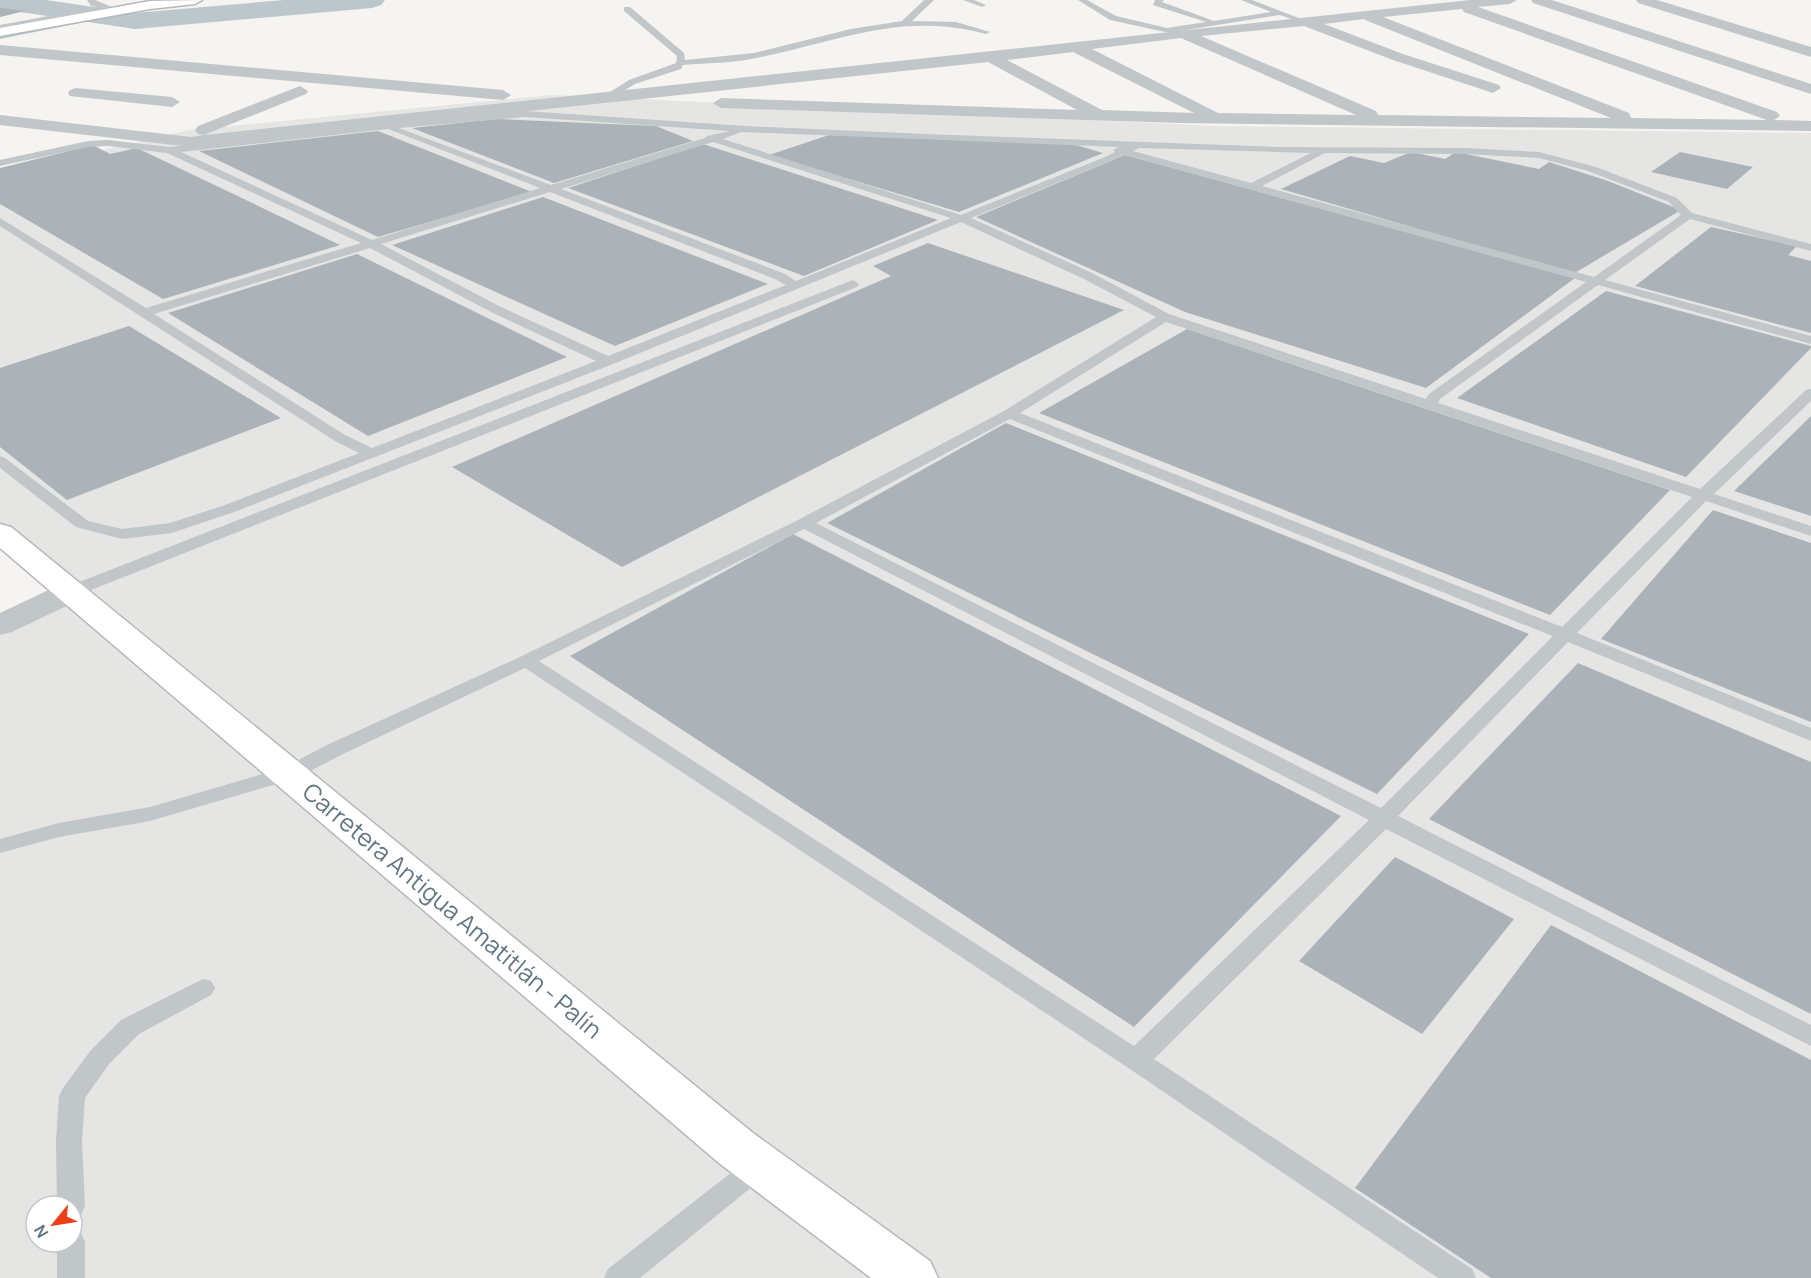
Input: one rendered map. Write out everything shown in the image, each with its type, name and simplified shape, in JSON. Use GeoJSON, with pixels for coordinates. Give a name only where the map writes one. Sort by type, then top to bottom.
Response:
{"type":"FeatureCollection","features":[{"type":"Feature","properties":{"kind":"main road"},"geometry":{"type":"LineString","coordinates":[[0,32],[74,17],[195,0]]}},
{"type":"Feature","properties":{"kind":"main road"},"geometry":{"type":"LineString","coordinates":[[94,3],[150,5]]}},
{"type":"Feature","properties":{"kind":"main road","name":"Carretera Antigua Amatitlán - Palín"},"geometry":{"type":"LineString","coordinates":[[0,533],[760,1165],[870,1265],[912,1278]]}},
{"type":"Feature","properties":{"kind":"street"},"geometry":{"type":"LineString","coordinates":[[1355,0],[1387,12]]}},
{"type":"Feature","properties":{"kind":"street"},"geometry":{"type":"LineString","coordinates":[[1445,0],[1804,126]]}},
{"type":"Feature","properties":{"kind":"street"},"geometry":{"type":"LineString","coordinates":[[0,120],[64,126],[172,146],[191,142],[990,57],[1175,32],[1305,22],[1510,0]]}},
{"type":"Feature","properties":{"kind":"street"},"geometry":{"type":"LineString","coordinates":[[1538,0],[1811,89]]}},
{"type":"Feature","properties":{"kind":"street"},"geometry":{"type":"LineString","coordinates":[[1643,0],[1811,52]]}},
{"type":"Feature","properties":{"kind":"street"},"geometry":{"type":"LineString","coordinates":[[1365,15],[1641,124]]}},
{"type":"Feature","properties":{"kind":"street"},"geometry":{"type":"LineString","coordinates":[[1305,22],[1398,57],[1517,93],[1570,96]]}},
{"type":"Feature","properties":{"kind":"street"},"geometry":{"type":"LineString","coordinates":[[1175,32],[1384,121]]}},
{"type":"Feature","properties":{"kind":"street"},"geometry":{"type":"LineString","coordinates":[[1076,47],[1219,118]]}},
{"type":"Feature","properties":{"kind":"street"},"geometry":{"type":"LineString","coordinates":[[1398,57],[1448,48]]}},
{"type":"Feature","properties":{"kind":"street"},"geometry":{"type":"LineString","coordinates":[[0,50],[568,101]]}},
{"type":"Feature","properties":{"kind":"street"},"geometry":{"type":"LineString","coordinates":[[990,57],[1102,116]]}},
{"type":"Feature","properties":{"kind":"street"},"geometry":{"type":"LineString","coordinates":[[172,146],[300,91]]}},
{"type":"Feature","properties":{"kind":"street"},"geometry":{"type":"LineString","coordinates":[[76,93],[172,102]]}},
{"type":"Feature","properties":{"kind":"street"},"geometry":{"type":"LineString","coordinates":[[64,126],[138,98]]}},
{"type":"Feature","properties":{"kind":"street"},"geometry":{"type":"LineString","coordinates":[[604,99],[1102,116],[1804,126]]}},
{"type":"Feature","properties":{"kind":"street"},"geometry":{"type":"LineString","coordinates":[[325,128],[384,102]]}},
{"type":"Feature","properties":{"kind":"street"},"geometry":{"type":"LineString","coordinates":[[0,625],[70,592]]}},
{"type":"Feature","properties":{"kind":"lane"},"geometry":{"type":"LineString","coordinates":[[904,23],[925,1],[930,0]]}},
{"type":"Feature","properties":{"kind":"lane"},"geometry":{"type":"LineString","coordinates":[[967,0],[982,5]]}},
{"type":"Feature","properties":{"kind":"lane"},"geometry":{"type":"LineString","coordinates":[[1082,0],[1113,18],[1175,32],[1214,22],[1281,13]]}},
{"type":"Feature","properties":{"kind":"lane"},"geometry":{"type":"LineString","coordinates":[[1160,0],[1156,3],[1214,22]]}},
{"type":"Feature","properties":{"kind":"lane"},"geometry":{"type":"LineString","coordinates":[[1245,0],[1305,22]]}},
{"type":"Feature","properties":{"kind":"lane"},"geometry":{"type":"LineString","coordinates":[[0,27],[74,17],[94,3]]}},
{"type":"Feature","properties":{"kind":"lane"},"geometry":{"type":"LineString","coordinates":[[627,9],[681,55],[681,63]]}},
{"type":"Feature","properties":{"kind":"lane"},"geometry":{"type":"LineString","coordinates":[[604,99],[632,82],[668,71],[681,63],[754,56],[804,45],[851,31],[904,23],[951,23],[969,26],[986,33]]}},
{"type":"Feature","properties":{"kind":"lane"},"geometry":{"type":"LineString","coordinates":[[0,163],[88,144],[172,146],[508,114],[745,129],[1325,150],[1466,151],[1539,155],[1592,169],[1673,200],[1688,215],[1811,248]]}},
{"type":"Feature","properties":{"kind":"lane"},"geometry":{"type":"LineString","coordinates":[[665,123],[961,218],[1088,276],[1166,317],[1811,531]]}},
{"type":"Feature","properties":{"kind":"lane"},"geometry":{"type":"LineString","coordinates":[[387,126],[779,276],[795,285]]}},
{"type":"Feature","properties":{"kind":"lane"},"geometry":{"type":"LineString","coordinates":[[144,313],[745,129]]}},
{"type":"Feature","properties":{"kind":"lane"},"geometry":{"type":"LineString","coordinates":[[1095,142],[1124,152],[1811,340]]}},
{"type":"Feature","properties":{"kind":"lane"},"geometry":{"type":"LineString","coordinates":[[0,461],[82,524],[122,534],[172,528],[231,508],[608,361],[1139,144]]}},
{"type":"Feature","properties":{"kind":"lane"},"geometry":{"type":"LineString","coordinates":[[172,146],[372,244],[497,310],[608,361]]}},
{"type":"Feature","properties":{"kind":"lane"},"geometry":{"type":"LineString","coordinates":[[1252,187],[1325,150]]}},
{"type":"Feature","properties":{"kind":"lane"},"geometry":{"type":"LineString","coordinates":[[1430,405],[1434,397],[1688,215]]}},
{"type":"Feature","properties":{"kind":"lane"},"geometry":{"type":"LineString","coordinates":[[0,220],[340,438],[371,453]]}},
{"type":"Feature","properties":{"kind":"lane"},"geometry":{"type":"LineString","coordinates":[[70,592],[853,284]]}},
{"type":"Feature","properties":{"kind":"lane"},"geometry":{"type":"LineString","coordinates":[[0,846],[59,830],[150,814],[290,773],[334,750],[526,661],[804,523],[1009,414],[1166,317]]}},
{"type":"Feature","properties":{"kind":"lane"},"geometry":{"type":"LineString","coordinates":[[1136,1060],[1384,818],[1703,495],[1811,393]]}},
{"type":"Feature","properties":{"kind":"lane"},"geometry":{"type":"LineString","coordinates":[[1009,414],[1565,634],[1811,735]]}},
{"type":"Feature","properties":{"kind":"lane"},"geometry":{"type":"LineString","coordinates":[[804,523],[1811,1036]]}},
{"type":"Feature","properties":{"kind":"lane"},"geometry":{"type":"LineString","coordinates":[[526,661],[1136,1060],[1462,1278]]}},
{"type":"Feature","properties":{"kind":"lane"},"geometry":{"type":"LineString","coordinates":[[71,1194],[69,1140],[72,1096],[100,1057],[130,1028],[203,988]]}},
{"type":"Feature","properties":{"kind":"lane"},"geometry":{"type":"LineString","coordinates":[[628,1275],[760,1165]]}},
{"type":"Feature","properties":{"kind":"lane"},"geometry":{"type":"LineString","coordinates":[[71,1254],[71,1278]]}},
{"type":"Feature","properties":{"kind":"shaded area"},"geometry":{"type":"Polygon","coordinates":[[[552,95],[1218,126],[1811,133],[1811,1278],[0,1278],[0,633],[70,599],[644,1099],[70,592],[0,533],[0,174],[189,130],[552,95]]]}},
{"type":"Feature","properties":{"kind":"building"},"geometry":{"type":"Polygon","coordinates":[[[0,8],[25,11],[0,17],[0,8]]]}},
{"type":"Feature","properties":{"kind":"building"},"geometry":{"type":"Polygon","coordinates":[[[496,119],[656,126],[693,141],[554,183],[412,128],[496,119]]]}},
{"type":"Feature","properties":{"kind":"building"},"geometry":{"type":"Polygon","coordinates":[[[378,131],[532,192],[378,237],[199,151],[378,131]]]}},
{"type":"Feature","properties":{"kind":"building"},"geometry":{"type":"Polygon","coordinates":[[[829,135],[1069,143],[1103,153],[959,212],[769,155],[829,135]]]}},
{"type":"Feature","properties":{"kind":"building"},"geometry":{"type":"Polygon","coordinates":[[[703,144],[938,220],[804,276],[568,188],[703,144]]]}},
{"type":"Feature","properties":{"kind":"building"},"geometry":{"type":"Polygon","coordinates":[[[93,145],[110,154],[137,148],[340,245],[163,299],[0,204],[0,168],[93,145]]]}},
{"type":"Feature","properties":{"kind":"building"},"geometry":{"type":"Polygon","coordinates":[[[1411,152],[1445,159],[1456,152],[1539,169],[1549,162],[1608,181],[1681,210],[1573,274],[1281,189],[1350,156],[1384,163],[1411,152]]]}},
{"type":"Feature","properties":{"kind":"building"},"geometry":{"type":"Polygon","coordinates":[[[1680,152],[1753,167],[1727,189],[1651,172],[1680,152]]]}},
{"type":"Feature","properties":{"kind":"building"},"geometry":{"type":"Polygon","coordinates":[[[1125,155],[1575,278],[1426,388],[1185,312],[976,217],[1125,155]]]}},
{"type":"Feature","properties":{"kind":"building"},"geometry":{"type":"Polygon","coordinates":[[[543,197],[768,284],[615,346],[392,245],[543,197]]]}},
{"type":"Feature","properties":{"kind":"building"},"geometry":{"type":"Polygon","coordinates":[[[1711,227],[1797,246],[1788,255],[1811,261],[1811,333],[1635,286],[1711,227]]]}},
{"type":"Feature","properties":{"kind":"building"},"geometry":{"type":"Polygon","coordinates":[[[928,243],[1124,310],[622,567],[452,467],[891,276],[873,266],[928,243]]]}},
{"type":"Feature","properties":{"kind":"building"},"geometry":{"type":"Polygon","coordinates":[[[357,254],[567,357],[368,436],[168,313],[357,254]]]}},
{"type":"Feature","properties":{"kind":"building"},"geometry":{"type":"Polygon","coordinates":[[[1606,291],[1811,346],[1811,348],[1686,477],[1457,398],[1606,291]]]}},
{"type":"Feature","properties":{"kind":"building"},"geometry":{"type":"Polygon","coordinates":[[[129,326],[281,418],[67,500],[0,447],[0,368],[129,326]]]}},
{"type":"Feature","properties":{"kind":"building"},"geometry":{"type":"Polygon","coordinates":[[[1187,329],[1670,490],[1550,615],[1039,413],[1187,329]]]}},
{"type":"Feature","properties":{"kind":"building"},"geometry":{"type":"Polygon","coordinates":[[[1811,416],[1811,516],[1734,491],[1811,416]]]}},
{"type":"Feature","properties":{"kind":"building"},"geometry":{"type":"Polygon","coordinates":[[[1006,423],[1529,634],[1377,794],[827,523],[1006,423]]]}},
{"type":"Feature","properties":{"kind":"building"},"geometry":{"type":"Polygon","coordinates":[[[1713,510],[1811,543],[1811,722],[1601,639],[1713,510]]]}},
{"type":"Feature","properties":{"kind":"building"},"geometry":{"type":"Polygon","coordinates":[[[793,534],[1341,816],[1134,1027],[570,656],[793,534]]]}},
{"type":"Feature","properties":{"kind":"building"},"geometry":{"type":"Polygon","coordinates":[[[1578,663],[1811,762],[1811,1014],[1429,819],[1578,663]]]}},
{"type":"Feature","properties":{"kind":"building"},"geometry":{"type":"Polygon","coordinates":[[[1395,857],[1514,919],[1422,1034],[1299,961],[1395,857]]]}},
{"type":"Feature","properties":{"kind":"building"},"geometry":{"type":"Polygon","coordinates":[[[1551,925],[1811,1060],[1811,1278],[1491,1278],[1355,1188],[1551,925]]]}},
{"type":"Feature","properties":{"kind":"waterway"},"geometry":{"type":"LineString","coordinates":[[0,1],[135,21],[372,0]]}},
{"type":"Feature","properties":{"kind":"waterway"},"geometry":{"type":"LineString","coordinates":[[0,38],[97,18]]}}]}
